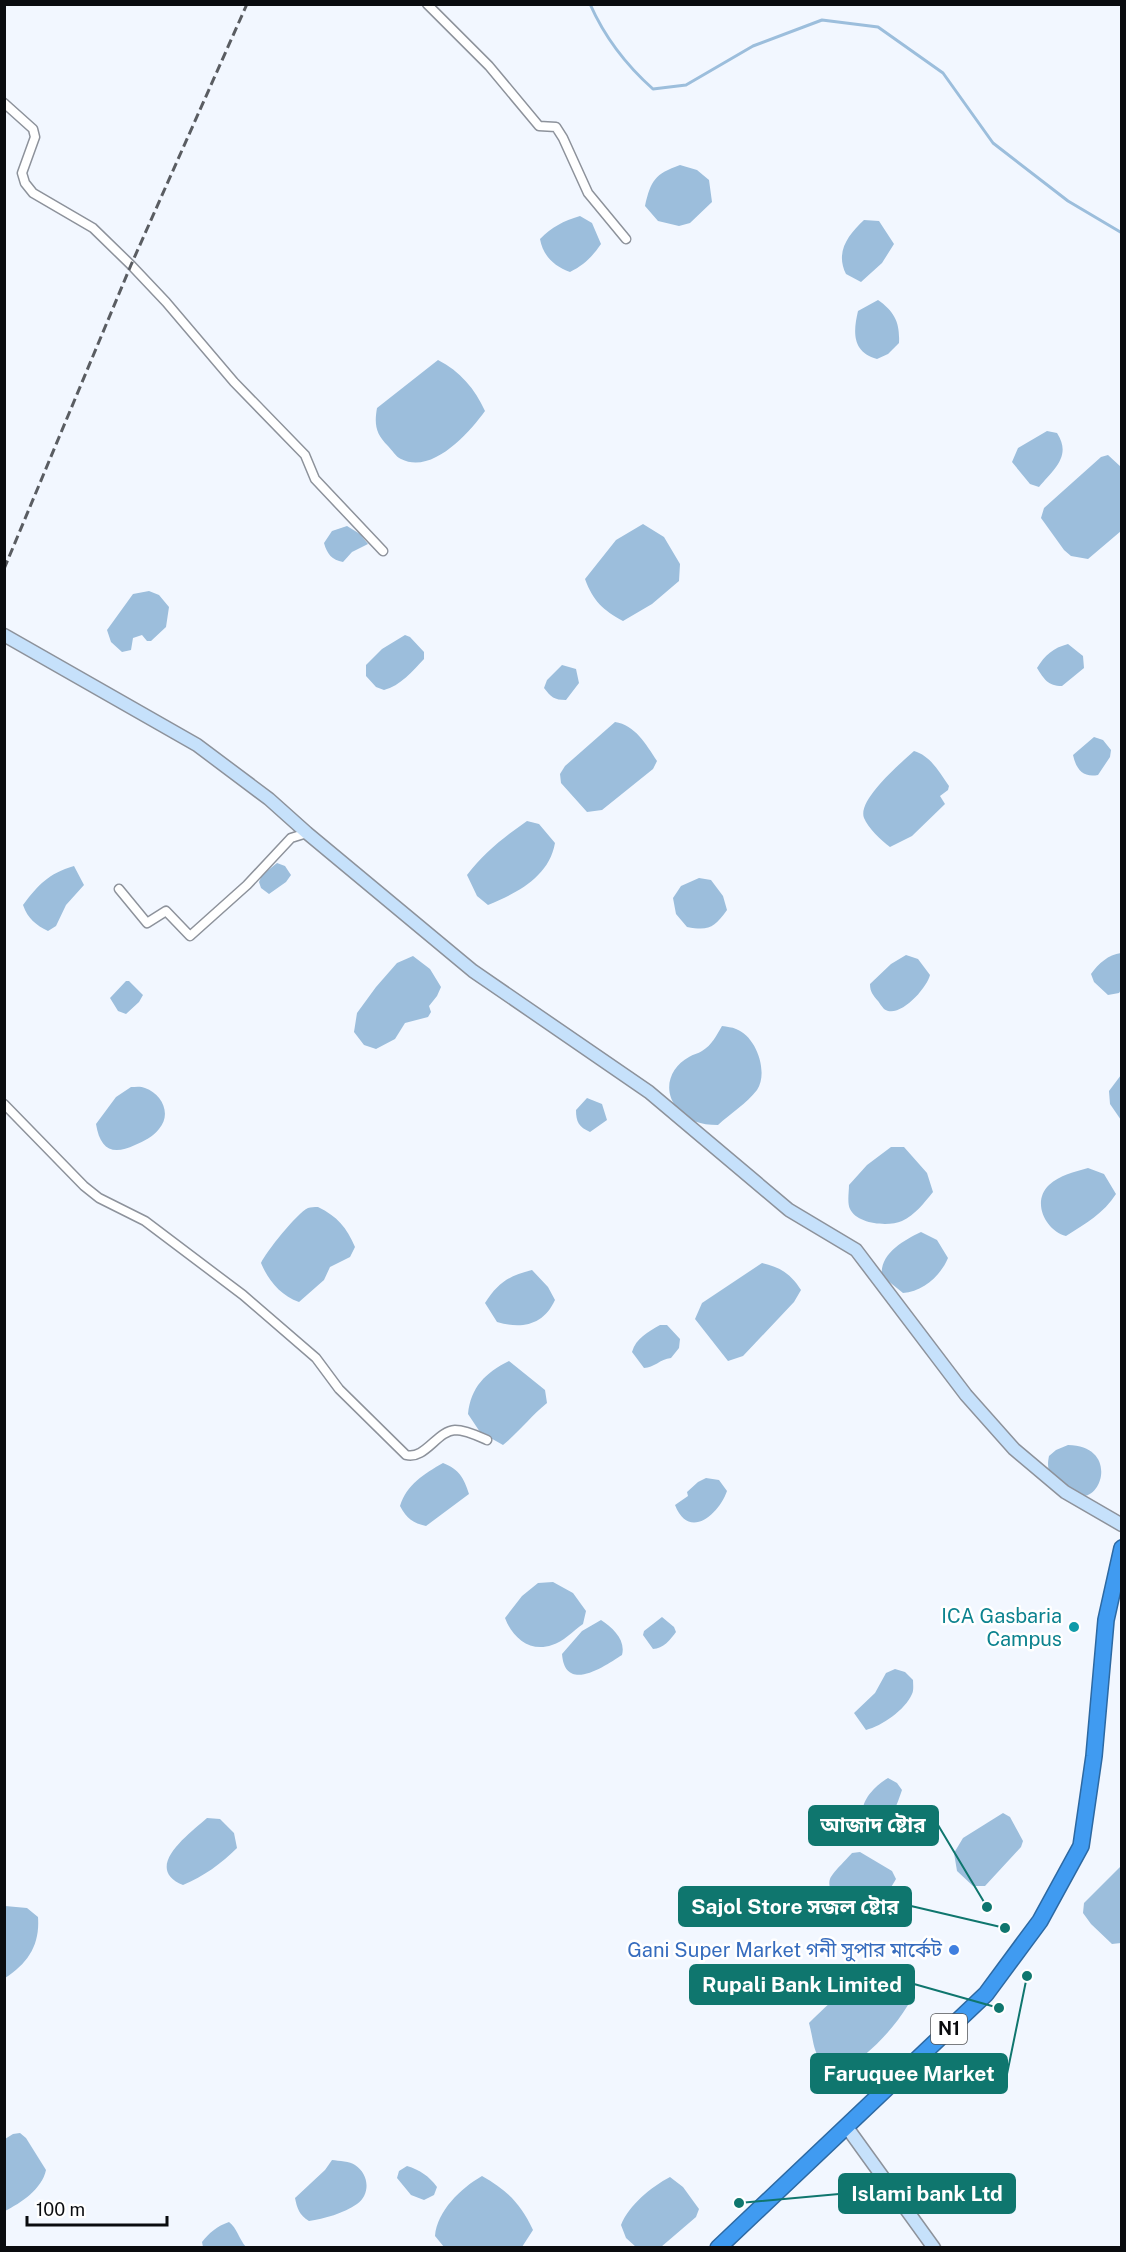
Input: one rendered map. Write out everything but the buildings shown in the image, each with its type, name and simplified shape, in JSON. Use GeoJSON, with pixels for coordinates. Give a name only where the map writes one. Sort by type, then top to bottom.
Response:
{"type":"FeatureCollection","features":[{"type":"Feature","properties":{"kind":"highway","name":"N1"},"geometry":{"type":"LineString","coordinates":[[718,2247],[986,1994],[1040,1921],[1080,1846],[1094,1756],[1106,1620],[1122,1548]]}},
{"type":"Feature","properties":{"kind":"street"},"geometry":{"type":"LineString","coordinates":[[427,4],[489,66],[539,126],[556,127],[588,193],[626,239]]}},
{"type":"Feature","properties":{"kind":"street"},"geometry":{"type":"LineString","coordinates":[[4,103],[33,129],[35,137],[22,172],[25,183],[33,193],[93,228],[138,272],[234,382],[305,454],[315,479],[383,551]]}},
{"type":"Feature","properties":{"kind":"street"},"geometry":{"type":"LineString","coordinates":[[4,635],[197,744],[269,798],[307,833],[473,971],[649,1092],[789,1210],[856,1250],[966,1395],[1014,1449],[1065,1492],[1122,1525]]}},
{"type":"Feature","properties":{"kind":"street"},"geometry":{"type":"LineString","coordinates":[[119,890],[147,923],[166,911],[190,936],[247,885],[291,837],[307,833]]}},
{"type":"Feature","properties":{"kind":"street"},"geometry":{"type":"LineString","coordinates":[[4,1104],[84,1186],[99,1198],[145,1221],[243,1294],[315,1358],[339,1389],[406,1455],[416,1455],[451,1431],[468,1432],[487,1440]]}},
{"type":"Feature","properties":{"kind":"street"},"geometry":{"type":"LineString","coordinates":[[846,2126],[934,2247]]}},
{"type":"Feature","properties":{"kind":"water"},"geometry":{"type":"Polygon","coordinates":[[[680,165],[697,170],[709,180],[712,202],[690,223],[679,226],[658,221],[645,206],[649,190],[655,179],[680,165]]]}},
{"type":"Feature","properties":{"kind":"water"},"geometry":{"type":"Polygon","coordinates":[[[580,216],[592,223],[601,244],[587,260],[570,272],[550,260],[540,239],[558,225],[580,216]]]}},
{"type":"Feature","properties":{"kind":"water"},"geometry":{"type":"Polygon","coordinates":[[[864,220],[879,221],[894,244],[882,263],[861,282],[846,274],[842,258],[848,238],[864,220]]]}},
{"type":"Feature","properties":{"kind":"water"},"geometry":{"type":"Polygon","coordinates":[[[878,300],[889,309],[895,318],[899,330],[899,343],[888,354],[877,359],[863,352],[859,346],[855,326],[858,311],[878,300]]]}},
{"type":"Feature","properties":{"kind":"water"},"geometry":{"type":"Polygon","coordinates":[[[438,360],[466,381],[477,395],[485,411],[460,440],[437,457],[413,462],[401,459],[378,433],[377,408],[438,360]]]}},
{"type":"Feature","properties":{"kind":"water"},"geometry":{"type":"Polygon","coordinates":[[[1047,431],[1057,433],[1063,449],[1059,462],[1039,487],[1030,484],[1012,462],[1018,448],[1047,431]]]}},
{"type":"Feature","properties":{"kind":"water"},"geometry":{"type":"Polygon","coordinates":[[[1108,455],[1121,467],[1121,531],[1088,559],[1071,556],[1041,518],[1044,508],[1101,457],[1108,455]]]}},
{"type":"Feature","properties":{"kind":"water"},"geometry":{"type":"Polygon","coordinates":[[[643,524],[664,537],[680,564],[679,581],[652,604],[623,621],[600,604],[585,579],[616,540],[643,524]]]}},
{"type":"Feature","properties":{"kind":"water"},"geometry":{"type":"Polygon","coordinates":[[[347,526],[360,534],[368,544],[352,552],[343,562],[330,556],[324,543],[332,531],[347,526]]]}},
{"type":"Feature","properties":{"kind":"water"},"geometry":{"type":"Polygon","coordinates":[[[149,591],[159,595],[169,607],[166,627],[151,641],[147,641],[142,635],[133,638],[131,650],[122,652],[111,642],[107,630],[133,594],[149,591]]]}},
{"type":"Feature","properties":{"kind":"water"},"geometry":{"type":"Polygon","coordinates":[[[405,635],[410,637],[424,652],[424,659],[406,678],[390,688],[384,690],[376,687],[366,676],[366,665],[382,649],[405,635]]]}},
{"type":"Feature","properties":{"kind":"water"},"geometry":{"type":"Polygon","coordinates":[[[1068,644],[1083,656],[1084,668],[1062,686],[1053,685],[1044,679],[1037,668],[1050,653],[1068,644]]]}},
{"type":"Feature","properties":{"kind":"water"},"geometry":{"type":"Polygon","coordinates":[[[562,665],[576,669],[579,683],[566,700],[553,697],[544,688],[547,680],[562,665]]]}},
{"type":"Feature","properties":{"kind":"water"},"geometry":{"type":"Polygon","coordinates":[[[615,722],[634,731],[657,761],[653,769],[602,810],[587,812],[561,783],[560,774],[565,766],[615,722]]]}},
{"type":"Feature","properties":{"kind":"water"},"geometry":{"type":"Polygon","coordinates":[[[1094,737],[1103,740],[1111,750],[1110,757],[1098,775],[1093,776],[1081,771],[1073,755],[1094,737]]]}},
{"type":"Feature","properties":{"kind":"water"},"geometry":{"type":"Polygon","coordinates":[[[914,751],[930,761],[949,786],[948,790],[940,796],[945,804],[912,836],[890,847],[868,826],[864,818],[864,810],[873,792],[914,751]]]}},
{"type":"Feature","properties":{"kind":"water"},"geometry":{"type":"Polygon","coordinates":[[[527,821],[539,824],[555,843],[552,855],[539,874],[530,882],[488,905],[477,896],[467,875],[495,846],[527,821]]]}},
{"type":"Feature","properties":{"kind":"water"},"geometry":{"type":"Polygon","coordinates":[[[277,863],[285,866],[291,875],[286,882],[269,894],[261,888],[259,882],[262,875],[277,863]]]}},
{"type":"Feature","properties":{"kind":"water"},"geometry":{"type":"Polygon","coordinates":[[[74,866],[84,885],[66,905],[56,926],[48,931],[33,921],[23,905],[45,881],[74,866]]]}},
{"type":"Feature","properties":{"kind":"water"},"geometry":{"type":"Polygon","coordinates":[[[699,878],[711,880],[723,896],[727,910],[710,927],[701,929],[687,927],[676,914],[673,898],[681,886],[699,878]]]}},
{"type":"Feature","properties":{"kind":"water"},"geometry":{"type":"Polygon","coordinates":[[[1121,953],[1121,990],[1119,993],[1108,995],[1094,982],[1091,974],[1104,960],[1121,953]]]}},
{"type":"Feature","properties":{"kind":"water"},"geometry":{"type":"Polygon","coordinates":[[[906,955],[918,959],[930,975],[928,981],[912,1001],[904,1007],[890,1011],[884,1009],[873,995],[870,984],[891,964],[906,955]]]}},
{"type":"Feature","properties":{"kind":"water"},"geometry":{"type":"Polygon","coordinates":[[[413,956],[430,969],[441,987],[429,1006],[431,1012],[428,1017],[405,1023],[395,1039],[376,1049],[364,1045],[354,1032],[357,1013],[397,963],[413,956]]]}},
{"type":"Feature","properties":{"kind":"water"},"geometry":{"type":"Polygon","coordinates":[[[126,981],[129,981],[143,995],[126,1014],[118,1011],[110,998],[126,981]]]}},
{"type":"Feature","properties":{"kind":"water"},"geometry":{"type":"Polygon","coordinates":[[[722,1026],[736,1029],[749,1039],[758,1055],[762,1074],[757,1090],[748,1099],[718,1125],[706,1124],[690,1119],[677,1108],[670,1094],[670,1080],[682,1061],[708,1046],[722,1026]]]}},
{"type":"Feature","properties":{"kind":"water"},"geometry":{"type":"Polygon","coordinates":[[[1121,1075],[1121,1120],[1110,1104],[1109,1091],[1121,1075]]]}},
{"type":"Feature","properties":{"kind":"water"},"geometry":{"type":"Polygon","coordinates":[[[131,1087],[143,1087],[156,1095],[163,1105],[165,1117],[159,1129],[148,1138],[127,1148],[114,1150],[104,1145],[96,1124],[116,1097],[131,1087]]]}},
{"type":"Feature","properties":{"kind":"water"},"geometry":{"type":"Polygon","coordinates":[[[587,1098],[602,1104],[607,1120],[590,1132],[579,1124],[576,1114],[576,1110],[587,1098]]]}},
{"type":"Feature","properties":{"kind":"water"},"geometry":{"type":"Polygon","coordinates":[[[891,1147],[904,1147],[927,1173],[933,1192],[915,1212],[902,1221],[881,1224],[866,1221],[850,1209],[849,1185],[867,1165],[891,1147]]]}},
{"type":"Feature","properties":{"kind":"water"},"geometry":{"type":"Polygon","coordinates":[[[1088,1168],[1104,1174],[1116,1194],[1100,1212],[1066,1236],[1052,1228],[1047,1222],[1043,1215],[1041,1199],[1053,1182],[1067,1174],[1088,1168]]]}},
{"type":"Feature","properties":{"kind":"water"},"geometry":{"type":"Polygon","coordinates":[[[318,1207],[341,1223],[355,1247],[350,1257],[330,1267],[324,1280],[299,1302],[286,1296],[276,1287],[261,1263],[275,1242],[303,1211],[318,1207]]]}},
{"type":"Feature","properties":{"kind":"water"},"geometry":{"type":"Polygon","coordinates":[[[921,1232],[937,1240],[948,1258],[930,1282],[917,1290],[903,1293],[882,1276],[884,1261],[894,1249],[921,1232]]]}},
{"type":"Feature","properties":{"kind":"water"},"geometry":{"type":"Polygon","coordinates":[[[762,1263],[784,1272],[801,1290],[794,1302],[743,1356],[728,1361],[695,1319],[702,1303],[762,1263]]]}},
{"type":"Feature","properties":{"kind":"water"},"geometry":{"type":"Polygon","coordinates":[[[532,1270],[548,1287],[555,1300],[550,1309],[538,1320],[523,1325],[497,1322],[485,1303],[504,1281],[532,1270]]]}},
{"type":"Feature","properties":{"kind":"water"},"geometry":{"type":"Polygon","coordinates":[[[660,1325],[667,1325],[680,1339],[679,1348],[671,1358],[644,1368],[632,1352],[639,1339],[660,1325]]]}},
{"type":"Feature","properties":{"kind":"water"},"geometry":{"type":"Polygon","coordinates":[[[509,1361],[545,1390],[547,1403],[503,1445],[480,1432],[468,1414],[472,1396],[481,1382],[486,1376],[509,1361]]]}},
{"type":"Feature","properties":{"kind":"water"},"geometry":{"type":"Polygon","coordinates":[[[1068,1445],[1084,1448],[1095,1455],[1100,1464],[1101,1475],[1098,1484],[1093,1492],[1085,1496],[1071,1493],[1049,1469],[1049,1456],[1068,1445]]]}},
{"type":"Feature","properties":{"kind":"water"},"geometry":{"type":"Polygon","coordinates":[[[443,1463],[460,1475],[469,1494],[426,1526],[417,1523],[408,1517],[400,1506],[403,1498],[417,1480],[443,1463]]]}},
{"type":"Feature","properties":{"kind":"water"},"geometry":{"type":"Polygon","coordinates":[[[706,1478],[719,1480],[727,1491],[711,1515],[703,1520],[688,1521],[681,1516],[675,1505],[688,1496],[687,1492],[698,1482],[706,1478]]]}},
{"type":"Feature","properties":{"kind":"water"},"geometry":{"type":"Polygon","coordinates":[[[553,1582],[573,1593],[586,1611],[583,1624],[556,1644],[544,1647],[529,1645],[517,1637],[505,1618],[522,1596],[538,1583],[553,1582]]]}},
{"type":"Feature","properties":{"kind":"water"},"geometry":{"type":"Polygon","coordinates":[[[662,1617],[674,1627],[676,1632],[663,1645],[653,1649],[643,1635],[644,1631],[662,1617]]]}},
{"type":"Feature","properties":{"kind":"water"},"geometry":{"type":"Polygon","coordinates":[[[601,1620],[620,1639],[622,1655],[587,1674],[570,1673],[565,1666],[562,1654],[582,1631],[601,1620]]]}},
{"type":"Feature","properties":{"kind":"water"},"geometry":{"type":"Polygon","coordinates":[[[895,1669],[905,1672],[913,1680],[912,1694],[904,1706],[892,1716],[866,1730],[854,1713],[875,1693],[886,1673],[895,1669]]]}},
{"type":"Feature","properties":{"kind":"water"},"geometry":{"type":"Polygon","coordinates":[[[888,1778],[897,1783],[902,1790],[896,1807],[889,1817],[880,1824],[874,1825],[863,1814],[863,1807],[876,1787],[888,1778]]]}},
{"type":"Feature","properties":{"kind":"water"},"geometry":{"type":"Polygon","coordinates":[[[1003,1813],[1010,1817],[1023,1841],[1021,1847],[985,1886],[973,1886],[957,1871],[954,1853],[963,1838],[1003,1813]]]}},
{"type":"Feature","properties":{"kind":"water"},"geometry":{"type":"Polygon","coordinates":[[[207,1818],[220,1819],[234,1833],[237,1848],[212,1869],[183,1885],[172,1878],[167,1870],[168,1861],[181,1842],[207,1818]]]}},
{"type":"Feature","properties":{"kind":"water"},"geometry":{"type":"Polygon","coordinates":[[[860,1852],[892,1871],[896,1879],[875,1908],[857,1918],[838,1901],[829,1884],[834,1873],[852,1853],[860,1852]]]}},
{"type":"Feature","properties":{"kind":"water"},"geometry":{"type":"Polygon","coordinates":[[[1121,1866],[1121,1943],[1112,1944],[1083,1913],[1084,1903],[1121,1866]]]}},
{"type":"Feature","properties":{"kind":"water"},"geometry":{"type":"Polygon","coordinates":[[[5,1906],[27,1908],[38,1917],[38,1927],[35,1945],[31,1952],[20,1966],[5,1978],[5,1906]]]}},
{"type":"Feature","properties":{"kind":"water"},"geometry":{"type":"Polygon","coordinates":[[[880,1971],[887,1976],[908,2005],[877,2044],[838,2074],[823,2062],[816,2052],[809,2023],[833,2000],[870,1975],[880,1971]]]}},
{"type":"Feature","properties":{"kind":"water"},"geometry":{"type":"Polygon","coordinates":[[[20,2133],[26,2138],[46,2170],[40,2183],[24,2200],[5,2211],[5,2139],[20,2133]]]}},
{"type":"Feature","properties":{"kind":"water"},"geometry":{"type":"Polygon","coordinates":[[[332,2160],[350,2163],[360,2169],[366,2184],[365,2195],[357,2204],[346,2210],[309,2221],[299,2211],[295,2198],[325,2170],[332,2160]]]}},
{"type":"Feature","properties":{"kind":"water"},"geometry":{"type":"Polygon","coordinates":[[[407,2166],[431,2180],[437,2187],[434,2195],[424,2200],[411,2195],[397,2178],[399,2171],[407,2166]]]}},
{"type":"Feature","properties":{"kind":"water"},"geometry":{"type":"Polygon","coordinates":[[[482,2176],[512,2198],[528,2221],[533,2230],[522,2247],[444,2247],[435,2236],[440,2218],[451,2201],[482,2176]]]}},
{"type":"Feature","properties":{"kind":"water"},"geometry":{"type":"Polygon","coordinates":[[[670,2177],[683,2187],[699,2209],[696,2217],[661,2247],[636,2247],[626,2238],[621,2225],[629,2210],[641,2197],[670,2177]]]}},
{"type":"Feature","properties":{"kind":"water"},"geometry":{"type":"Polygon","coordinates":[[[229,2222],[246,2247],[203,2247],[202,2242],[210,2233],[229,2222]]]}},
{"type":"Feature","properties":{"kind":"waterway"},"geometry":{"type":"LineString","coordinates":[[590,4],[617,50],[653,89],[686,85],[753,46],[822,20],[878,27],[943,73],[993,143],[1068,201],[1122,233]]}},
{"type":"Feature","properties":{"kind":"railway"},"geometry":{"type":"LineString","coordinates":[[4,569],[131,265],[247,4]]}},
{"type":"Feature","properties":{"kind":"place","name":"ICA Gasbaria Campus"},"geometry":{"type":"Point","coordinates":[1074,1627]}},
{"type":"Feature","properties":{"kind":"place","name":"আজাদ ষ্টোর"},"geometry":{"type":"Point","coordinates":[987,1907]}},
{"type":"Feature","properties":{"kind":"place","name":"Sajol Store সজল ষ্টোর"},"geometry":{"type":"Point","coordinates":[1005,1928]}},
{"type":"Feature","properties":{"kind":"place","name":"Gani Super Market গনী সুপার মার্কেট"},"geometry":{"type":"Point","coordinates":[954,1950]}},
{"type":"Feature","properties":{"kind":"place","name":"Faruquee Market"},"geometry":{"type":"Point","coordinates":[1027,1976]}},
{"type":"Feature","properties":{"kind":"place","name":"Rupali Bank Limited"},"geometry":{"type":"Point","coordinates":[999,2008]}},
{"type":"Feature","properties":{"kind":"place","name":"Islami bank Ltd"},"geometry":{"type":"Point","coordinates":[739,2203]}}]}
